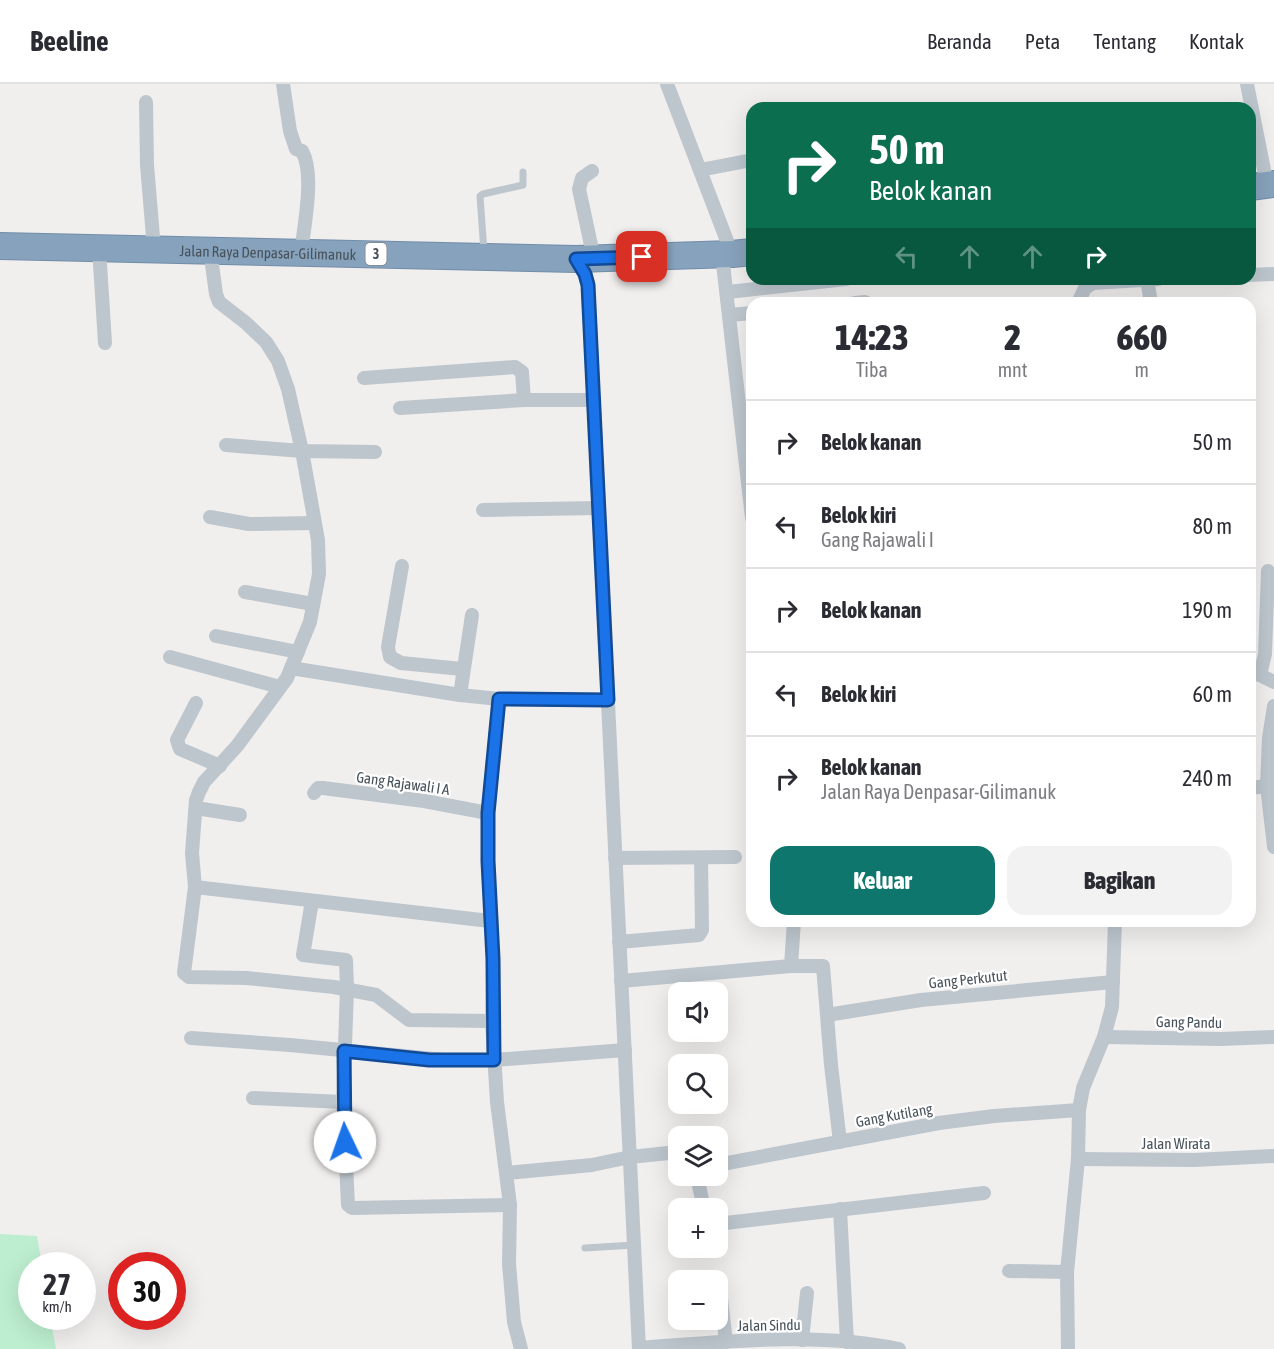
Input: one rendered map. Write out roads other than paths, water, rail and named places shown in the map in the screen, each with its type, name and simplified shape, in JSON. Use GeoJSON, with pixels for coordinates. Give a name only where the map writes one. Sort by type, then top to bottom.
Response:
{"type":"FeatureCollection","features":[{"type":"Feature","properties":{"kind":"highway","name":"Jalan Raya Denpasar-Gilimanuk"},"geometry":{"type":"LineString","coordinates":[[0,246],[591,259],[735,253]]}},
{"type":"Feature","properties":{"kind":"street"},"geometry":{"type":"LineString","coordinates":[[283,84],[292,140],[296,149],[302,151],[306,157],[308,185],[301,253]]}},
{"type":"Feature","properties":{"kind":"street"},"geometry":{"type":"LineString","coordinates":[[667,84],[735,253],[728,292],[746,449]]}},
{"type":"Feature","properties":{"kind":"street"},"geometry":{"type":"LineString","coordinates":[[1246,84],[1249,102]]}},
{"type":"Feature","properties":{"kind":"street"},"geometry":{"type":"LineString","coordinates":[[146,102],[147,165],[154,249]]}},
{"type":"Feature","properties":{"kind":"street"},"geometry":{"type":"LineString","coordinates":[[1256,143],[1263,185]]}},
{"type":"Feature","properties":{"kind":"street"},"geometry":{"type":"LineString","coordinates":[[700,170],[746,161]]}},
{"type":"Feature","properties":{"kind":"street"},"geometry":{"type":"LineString","coordinates":[[588,285],[591,275],[591,259],[579,189],[582,178],[592,171]]}},
{"type":"Feature","properties":{"kind":"street"},"geometry":{"type":"LineString","coordinates":[[99,248],[105,343]]}},
{"type":"Feature","properties":{"kind":"street"},"geometry":{"type":"LineString","coordinates":[[210,250],[219,302],[258,334],[272,350],[288,389],[302,451],[319,557],[319,574],[310,622],[291,668],[280,687],[220,766],[204,782],[199,792],[192,853],[195,887],[184,969],[187,976],[302,983],[376,995],[409,1020],[492,1021]]}},
{"type":"Feature","properties":{"kind":"street"},"geometry":{"type":"LineString","coordinates":[[591,259],[585,274],[588,285],[639,1348]]}},
{"type":"Feature","properties":{"kind":"street"},"geometry":{"type":"LineString","coordinates":[[1256,275],[1274,274]]}},
{"type":"Feature","properties":{"kind":"street"},"geometry":{"type":"LineString","coordinates":[[728,292],[792,285]]}},
{"type":"Feature","properties":{"kind":"street"},"geometry":{"type":"LineString","coordinates":[[1081,297],[1085,288],[1090,285]]}},
{"type":"Feature","properties":{"kind":"street"},"geometry":{"type":"LineString","coordinates":[[730,315],[746,314]]}},
{"type":"Feature","properties":{"kind":"street"},"geometry":{"type":"LineString","coordinates":[[364,378],[515,367],[522,372],[524,400]]}},
{"type":"Feature","properties":{"kind":"street"},"geometry":{"type":"LineString","coordinates":[[400,408],[524,400],[592,400]]}},
{"type":"Feature","properties":{"kind":"street"},"geometry":{"type":"LineString","coordinates":[[226,445],[302,451],[375,452]]}},
{"type":"Feature","properties":{"kind":"street"},"geometry":{"type":"LineString","coordinates":[[483,510],[598,508]]}},
{"type":"Feature","properties":{"kind":"street"},"geometry":{"type":"LineString","coordinates":[[210,517],[249,524],[314,523]]}},
{"type":"Feature","properties":{"kind":"street"},"geometry":{"type":"LineString","coordinates":[[402,566],[387,647],[390,657],[401,663],[462,669]]}},
{"type":"Feature","properties":{"kind":"street"},"geometry":{"type":"LineString","coordinates":[[1256,672],[1265,654],[1268,571]]}},
{"type":"Feature","properties":{"kind":"street"},"geometry":{"type":"LineString","coordinates":[[245,592],[314,604]]}},
{"type":"Feature","properties":{"kind":"street"},"geometry":{"type":"LineString","coordinates":[[460,695],[462,669],[472,615]]}},
{"type":"Feature","properties":{"kind":"street"},"geometry":{"type":"LineString","coordinates":[[216,636],[298,652]]}},
{"type":"Feature","properties":{"kind":"street"},"geometry":{"type":"LineString","coordinates":[[170,657],[280,687]]}},
{"type":"Feature","properties":{"kind":"street"},"geometry":{"type":"LineString","coordinates":[[291,668],[499,699],[608,700]]}},
{"type":"Feature","properties":{"kind":"street"},"geometry":{"type":"LineString","coordinates":[[1256,674],[1274,682]]}},
{"type":"Feature","properties":{"kind":"street"},"geometry":{"type":"LineString","coordinates":[[499,699],[488,813],[493,959],[492,1021],[497,1102],[510,1205],[509,1264],[514,1322],[521,1349]]}},
{"type":"Feature","properties":{"kind":"street"},"geometry":{"type":"LineString","coordinates":[[196,703],[177,740],[177,745],[220,766]]}},
{"type":"Feature","properties":{"kind":"street"},"geometry":{"type":"LineString","coordinates":[[1274,706],[1269,738],[1268,786],[1274,846]]}},
{"type":"Feature","properties":{"kind":"street"},"geometry":{"type":"LineString","coordinates":[[1256,788],[1268,786]]}},
{"type":"Feature","properties":{"kind":"street","name":"Gang Rajawali I A"},"geometry":{"type":"LineString","coordinates":[[315,793],[318,788],[323,788],[424,801],[488,813]]}},
{"type":"Feature","properties":{"kind":"street"},"geometry":{"type":"LineString","coordinates":[[196,808],[240,815]]}},
{"type":"Feature","properties":{"kind":"street"},"geometry":{"type":"LineString","coordinates":[[615,858],[735,857]]}},
{"type":"Feature","properties":{"kind":"street"},"geometry":{"type":"LineString","coordinates":[[619,942],[699,935],[702,930],[701,858]]}},
{"type":"Feature","properties":{"kind":"street"},"geometry":{"type":"LineString","coordinates":[[195,887],[490,921]]}},
{"type":"Feature","properties":{"kind":"street"},"geometry":{"type":"LineString","coordinates":[[312,902],[303,955],[346,960],[343,1102],[349,1207],[510,1205]]}},
{"type":"Feature","properties":{"kind":"street"},"geometry":{"type":"LineString","coordinates":[[791,966],[794,927]]}},
{"type":"Feature","properties":{"kind":"street"},"geometry":{"type":"LineString","coordinates":[[1068,1349],[1067,1272],[1078,1159],[1079,1110],[1083,1088],[1104,1037],[1112,1007],[1115,927]]}},
{"type":"Feature","properties":{"kind":"street"},"geometry":{"type":"LineString","coordinates":[[621,981],[791,966],[823,966],[840,1142]]}},
{"type":"Feature","properties":{"kind":"street","name":"Gang Perkutut"},"geometry":{"type":"LineString","coordinates":[[827,1015],[921,1000],[1113,982]]}},
{"type":"Feature","properties":{"kind":"street","name":"Gang Pandu"},"geometry":{"type":"LineString","coordinates":[[1104,1037],[1221,1039],[1274,1037]]}},
{"type":"Feature","properties":{"kind":"street"},"geometry":{"type":"LineString","coordinates":[[191,1038],[437,1060],[494,1060],[625,1050]]}},
{"type":"Feature","properties":{"kind":"street"},"geometry":{"type":"LineString","coordinates":[[253,1098],[343,1102]]}},
{"type":"Feature","properties":{"kind":"street","name":"Gang Kutilang"},"geometry":{"type":"LineString","coordinates":[[728,1162],[939,1123],[994,1116],[1079,1110]]}},
{"type":"Feature","properties":{"kind":"street"},"geometry":{"type":"LineString","coordinates":[[507,1173],[592,1165],[630,1157],[668,1153]]}},
{"type":"Feature","properties":{"kind":"street","name":"Jalan Wirata"},"geometry":{"type":"LineString","coordinates":[[1078,1159],[1195,1160],[1274,1156]]}},
{"type":"Feature","properties":{"kind":"street"},"geometry":{"type":"LineString","coordinates":[[728,1223],[984,1193]]}},
{"type":"Feature","properties":{"kind":"street"},"geometry":{"type":"LineString","coordinates":[[840,1209],[856,1344]]}},
{"type":"Feature","properties":{"kind":"street"},"geometry":{"type":"LineString","coordinates":[[1009,1271],[1067,1272]]}},
{"type":"Feature","properties":{"kind":"street"},"geometry":{"type":"LineString","coordinates":[[802,1340],[807,1293]]}},
{"type":"Feature","properties":{"kind":"street"},"geometry":{"type":"LineString","coordinates":[[725,1330],[726,1342]]}},
{"type":"Feature","properties":{"kind":"street","name":"Jalan Sindu"},"geometry":{"type":"LineString","coordinates":[[639,1348],[802,1340],[899,1349]]}},
{"type":"Feature","properties":{"kind":"lane"},"geometry":{"type":"LineString","coordinates":[[485,257],[480,196],[523,185],[523,172]]}},
{"type":"Feature","properties":{"kind":"lane"},"geometry":{"type":"LineString","coordinates":[[585,1248],[634,1245]]}}]}
